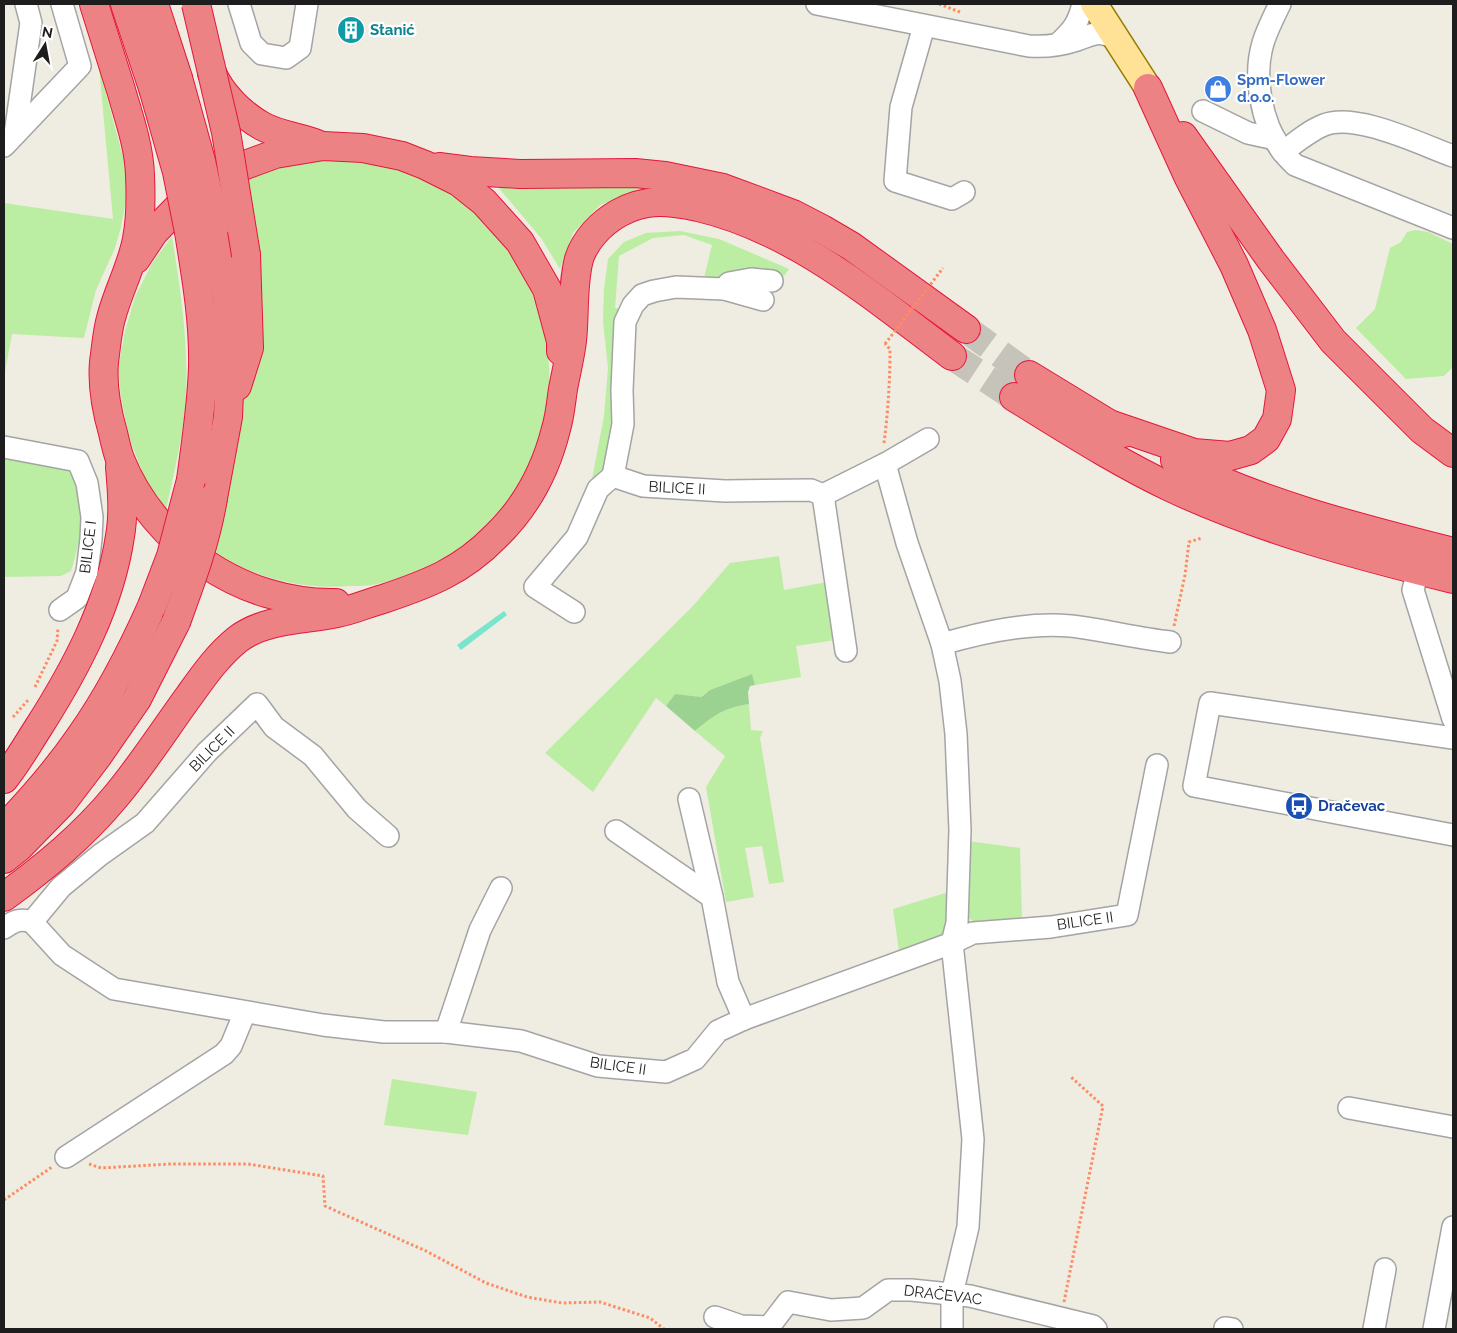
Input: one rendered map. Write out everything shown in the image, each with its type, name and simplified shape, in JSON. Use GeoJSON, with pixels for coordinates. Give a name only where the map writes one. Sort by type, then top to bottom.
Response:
{"type":"FeatureCollection","features":[{"type":"Feature","properties":{"kind":"highway"},"geometry":{"type":"LineString","coordinates":[[94,4],[134,132],[140,173],[140,213],[137,239],[128,273],[111,317],[104,365],[107,412],[120,458],[134,488],[152,515],[174,539],[200,560],[227,578],[258,590],[289,599],[305,601],[355,603],[387,597]]}},
{"type":"Feature","properties":{"kind":"highway"},"geometry":{"type":"LineString","coordinates":[[4,828],[80,737],[137,640],[171,556],[191,480],[200,414],[203,364],[200,299],[201,161],[166,83],[125,4]]}},
{"type":"Feature","properties":{"kind":"highway"},"geometry":{"type":"LineString","coordinates":[[154,4],[166,83]]}},
{"type":"Feature","properties":{"kind":"highway"},"geometry":{"type":"LineString","coordinates":[[185,4],[218,86],[238,107],[262,126],[323,146]]}},
{"type":"Feature","properties":{"kind":"highway"},"geometry":{"type":"LineString","coordinates":[[4,859],[19,847],[62,802],[97,757],[137,699],[176,622],[209,522],[228,417],[249,348],[246,255],[226,132],[196,4]]}},
{"type":"Feature","properties":{"kind":"highway"},"geometry":{"type":"LineString","coordinates":[[1109,424],[1194,453],[1230,456],[1251,450],[1266,439],[1278,419],[1281,390],[1262,330],[1241,281],[1188,176],[1148,88]]}},
{"type":"Feature","properties":{"kind":"highway"},"geometry":{"type":"LineString","coordinates":[[1148,88],[1271,260],[1333,341],[1422,430],[1453,453]]}},
{"type":"Feature","properties":{"kind":"highway"},"geometry":{"type":"LineString","coordinates":[[128,273],[154,232],[188,197],[229,171],[275,154],[323,146],[363,148],[402,156],[459,182],[481,199],[520,242],[546,289],[561,341],[562,396]]}},
{"type":"Feature","properties":{"kind":"highway"},"geometry":{"type":"LineString","coordinates":[[425,165],[470,171],[520,174],[635,173],[665,176],[723,188],[793,214],[822,229],[851,246],[966,329]]}},
{"type":"Feature","properties":{"kind":"highway"},"geometry":{"type":"LineString","coordinates":[[4,897],[53,877],[75,840],[116,796],[215,660],[241,637],[266,625],[340,613],[417,588],[446,574],[473,557],[496,536],[512,518],[534,486],[548,457],[557,427],[572,341],[575,288],[580,257],[591,236],[610,217],[633,205],[658,201],[685,204],[719,212],[757,226],[788,241],[832,267],[952,356]]}},
{"type":"Feature","properties":{"kind":"highway"},"geometry":{"type":"LineString","coordinates":[[202,229],[227,298],[230,367],[228,417]]}},
{"type":"Feature","properties":{"kind":"highway"},"geometry":{"type":"LineString","coordinates":[[1029,375],[1109,424],[1187,466],[1242,488],[1339,522],[1453,552]]}},
{"type":"Feature","properties":{"kind":"highway"},"geometry":{"type":"LineString","coordinates":[[1014,397],[1102,451],[1171,488],[1278,531],[1453,578]]}},
{"type":"Feature","properties":{"kind":"highway"},"geometry":{"type":"LineString","coordinates":[[4,779],[53,704],[80,654],[103,603],[114,568],[121,534],[122,494],[120,458]]}},
{"type":"Feature","properties":{"kind":"main road"},"geometry":{"type":"LineString","coordinates":[[1094,4],[1148,88]]}},
{"type":"Feature","properties":{"kind":"street"},"geometry":{"type":"LineString","coordinates":[[9,140],[32,23],[26,4]]}},
{"type":"Feature","properties":{"kind":"street"},"geometry":{"type":"LineString","coordinates":[[9,140],[80,66],[62,4]]}},
{"type":"Feature","properties":{"kind":"street"},"geometry":{"type":"LineString","coordinates":[[239,4],[251,43],[262,54],[286,58],[300,48],[307,4]]}},
{"type":"Feature","properties":{"kind":"street"},"geometry":{"type":"LineString","coordinates":[[817,4],[1029,46],[1044,47],[1078,40],[1091,34],[1104,33],[1116,38]]}},
{"type":"Feature","properties":{"kind":"street"},"geometry":{"type":"LineString","coordinates":[[1058,44],[1074,29],[1080,18],[1083,4]]}},
{"type":"Feature","properties":{"kind":"street"},"geometry":{"type":"LineString","coordinates":[[1280,4],[1263,43],[1258,71],[1262,104],[1270,130],[1284,152]]}},
{"type":"Feature","properties":{"kind":"street"},"geometry":{"type":"LineString","coordinates":[[924,26],[901,107],[896,181],[952,199],[964,192]]}},
{"type":"Feature","properties":{"kind":"street"},"geometry":{"type":"LineString","coordinates":[[1203,111],[1284,152],[1453,228]]}},
{"type":"Feature","properties":{"kind":"street"},"geometry":{"type":"LineString","coordinates":[[1284,152],[1304,136],[1326,124],[1348,122],[1373,126],[1453,156]]}},
{"type":"Feature","properties":{"kind":"street"},"geometry":{"type":"LineString","coordinates":[[574,612],[535,588],[577,537],[598,488],[613,476],[623,424],[622,390],[625,322],[632,305],[642,295],[654,290],[676,287],[768,290]]}},
{"type":"Feature","properties":{"kind":"street"},"geometry":{"type":"LineString","coordinates":[[846,651],[823,495],[885,464],[928,438]]}},
{"type":"Feature","properties":{"kind":"street","name":"BILICE I"},"geometry":{"type":"LineString","coordinates":[[4,446],[78,461],[87,483],[92,517],[87,572],[77,598],[60,610]]}},
{"type":"Feature","properties":{"kind":"street"},"geometry":{"type":"LineString","coordinates":[[885,464],[907,543],[942,644],[950,681],[956,734],[960,830],[957,923],[952,943],[974,1139],[968,1227],[952,1294],[952,1329]]}},
{"type":"Feature","properties":{"kind":"street","name":"BILICE II"},"geometry":{"type":"LineString","coordinates":[[613,476],[643,486],[724,491],[811,490],[823,495]]}},
{"type":"Feature","properties":{"kind":"street"},"geometry":{"type":"LineString","coordinates":[[1418,570],[1413,590],[1453,719]]}},
{"type":"Feature","properties":{"kind":"street"},"geometry":{"type":"LineString","coordinates":[[942,644],[976,634],[1020,627],[1071,626],[1140,639],[1170,642]]}},
{"type":"Feature","properties":{"kind":"street"},"geometry":{"type":"LineString","coordinates":[[1453,738],[1210,703],[1194,786],[1453,835]]}},
{"type":"Feature","properties":{"kind":"street","name":"BILICE II"},"geometry":{"type":"LineString","coordinates":[[388,836],[357,809],[313,756],[274,727],[257,704],[207,752],[145,823],[100,855],[53,877],[32,922],[62,955],[114,988],[323,1025],[384,1032],[446,1032],[521,1042],[598,1066],[666,1072],[695,1059],[718,1031],[744,1018],[952,943],[973,933],[1051,926],[1127,916],[1158,765]]}},
{"type":"Feature","properties":{"kind":"street"},"geometry":{"type":"LineString","coordinates":[[689,799],[712,896],[728,982],[744,1018]]}},
{"type":"Feature","properties":{"kind":"street"},"geometry":{"type":"LineString","coordinates":[[616,831],[712,896]]}},
{"type":"Feature","properties":{"kind":"street"},"geometry":{"type":"LineString","coordinates":[[446,1032],[480,930],[502,888]]}},
{"type":"Feature","properties":{"kind":"street"},"geometry":{"type":"LineString","coordinates":[[4,928],[22,919],[32,922]]}},
{"type":"Feature","properties":{"kind":"street"},"geometry":{"type":"LineString","coordinates":[[66,1157],[224,1054],[231,1046],[245,1012]]}},
{"type":"Feature","properties":{"kind":"street"},"geometry":{"type":"LineString","coordinates":[[1348,1108],[1453,1128]]}},
{"type":"Feature","properties":{"kind":"street"},"geometry":{"type":"LineString","coordinates":[[1434,1329],[1453,1227]]}},
{"type":"Feature","properties":{"kind":"street"},"geometry":{"type":"LineString","coordinates":[[1374,1329],[1385,1269]]}},
{"type":"Feature","properties":{"kind":"street","name":"DRAČEVAC"},"geometry":{"type":"LineString","coordinates":[[715,1317],[741,1326],[769,1327],[788,1302],[831,1310],[863,1308],[888,1290],[911,1290],[970,1296],[1061,1320],[1093,1326],[1096,1329]]}},
{"type":"Feature","properties":{"kind":"path"},"geometry":{"type":"LineString","coordinates":[[885,464],[883,451],[887,406],[890,394],[890,349],[885,344],[943,268]]}},
{"type":"Feature","properties":{"kind":"path"},"geometry":{"type":"LineString","coordinates":[[1170,642],[1185,575],[1188,542],[1202,538]]}},
{"type":"Feature","properties":{"kind":"path"},"geometry":{"type":"LineString","coordinates":[[13,717],[32,695],[57,641],[60,610]]}},
{"type":"Feature","properties":{"kind":"path"},"geometry":{"type":"LineString","coordinates":[[1061,1320],[1103,1106],[1071,1077]]}},
{"type":"Feature","properties":{"kind":"path"},"geometry":{"type":"LineString","coordinates":[[4,1200],[66,1157],[101,1168],[170,1164],[248,1164],[323,1176],[325,1206],[426,1251],[486,1283],[527,1297],[562,1302],[600,1302],[650,1318],[664,1329]]}},
{"type":"Feature","properties":{"kind":"green space"},"geometry":{"type":"Polygon","coordinates":[[[99,67],[128,176],[125,206],[115,248],[96,290],[84,338],[12,334],[4,377],[4,203],[113,219],[99,67]]]}},
{"type":"Feature","properties":{"kind":"green space"},"geometry":{"type":"Polygon","coordinates":[[[294,157],[375,158],[433,181],[456,194],[493,230],[517,262],[534,298],[546,339],[549,380],[545,420],[532,459],[513,494],[487,526],[455,552],[397,579],[367,586],[315,586],[280,580],[246,569],[214,551],[227,498],[241,410],[223,184],[294,157]]]}},
{"type":"Feature","properties":{"kind":"green space"},"geometry":{"type":"Polygon","coordinates":[[[578,184],[658,188],[635,192],[600,205],[573,233],[560,269],[541,238],[498,187],[578,184]]]}},
{"type":"Feature","properties":{"kind":"green space"},"geometry":{"type":"Polygon","coordinates":[[[1415,230],[1428,232],[1453,244],[1453,367],[1444,376],[1406,379],[1356,328],[1375,309],[1390,248],[1401,242],[1407,232],[1415,230]]]}},
{"type":"Feature","properties":{"kind":"green space"},"geometry":{"type":"Polygon","coordinates":[[[680,231],[719,239],[789,269],[784,276],[756,273],[703,282],[712,245],[684,235],[653,238],[619,256],[615,308],[622,309],[617,413],[609,463],[592,479],[604,416],[608,368],[603,321],[604,289],[608,259],[624,242],[646,233],[680,231]]]}},
{"type":"Feature","properties":{"kind":"green space"},"geometry":{"type":"Polygon","coordinates":[[[172,236],[184,322],[186,386],[182,434],[166,510],[144,477],[129,437],[121,397],[118,369],[125,331],[135,297],[151,265],[172,236]]]}},
{"type":"Feature","properties":{"kind":"green space"},"geometry":{"type":"Polygon","coordinates":[[[4,455],[67,465],[75,478],[80,493],[82,516],[77,549],[71,571],[61,576],[4,577],[4,455]]]}},
{"type":"Feature","properties":{"kind":"green space"},"geometry":{"type":"Polygon","coordinates":[[[779,556],[784,590],[827,582],[836,640],[796,646],[801,677],[755,685],[752,674],[710,690],[700,697],[675,694],[666,706],[656,698],[593,792],[545,753],[693,606],[730,563],[779,556]]]}},
{"type":"Feature","properties":{"kind":"green space"},"geometry":{"type":"Polygon","coordinates":[[[504,611],[507,615],[461,650],[457,645],[504,611]]]}},
{"type":"Feature","properties":{"kind":"green space"},"geometry":{"type":"Polygon","coordinates":[[[752,674],[755,685],[750,686],[748,692],[749,704],[720,713],[695,731],[666,706],[675,694],[701,697],[710,690],[752,674]]]}},
{"type":"Feature","properties":{"kind":"green space"},"geometry":{"type":"Polygon","coordinates":[[[749,704],[751,730],[763,731],[760,738],[784,882],[769,884],[762,846],[745,848],[754,897],[726,902],[706,787],[725,756],[695,731],[720,713],[749,704]]]}},
{"type":"Feature","properties":{"kind":"green space"},"geometry":{"type":"Polygon","coordinates":[[[967,841],[1020,848],[1022,921],[981,926],[965,916],[967,841]]]}},
{"type":"Feature","properties":{"kind":"green space"},"geometry":{"type":"Polygon","coordinates":[[[952,891],[950,931],[899,951],[893,909],[952,891]]]}},
{"type":"Feature","properties":{"kind":"green space"},"geometry":{"type":"Polygon","coordinates":[[[392,1079],[477,1092],[468,1135],[384,1125],[392,1079]]]}},
{"type":"Feature","properties":{"kind":"tunnel"},"geometry":{"type":"LineString","coordinates":[[966,329],[1029,375]]}},
{"type":"Feature","properties":{"kind":"tunnel"},"geometry":{"type":"LineString","coordinates":[[952,356],[1014,397]]}},
{"type":"Feature","properties":{"kind":"place","name":"Stanić"},"geometry":{"type":"Point","coordinates":[351,30]}},
{"type":"Feature","properties":{"kind":"place","name":"Spm-Flower d.o.o."},"geometry":{"type":"Point","coordinates":[1218,89]}},
{"type":"Feature","properties":{"kind":"place","name":"Dračevac"},"geometry":{"type":"Point","coordinates":[1299,806]}}]}
